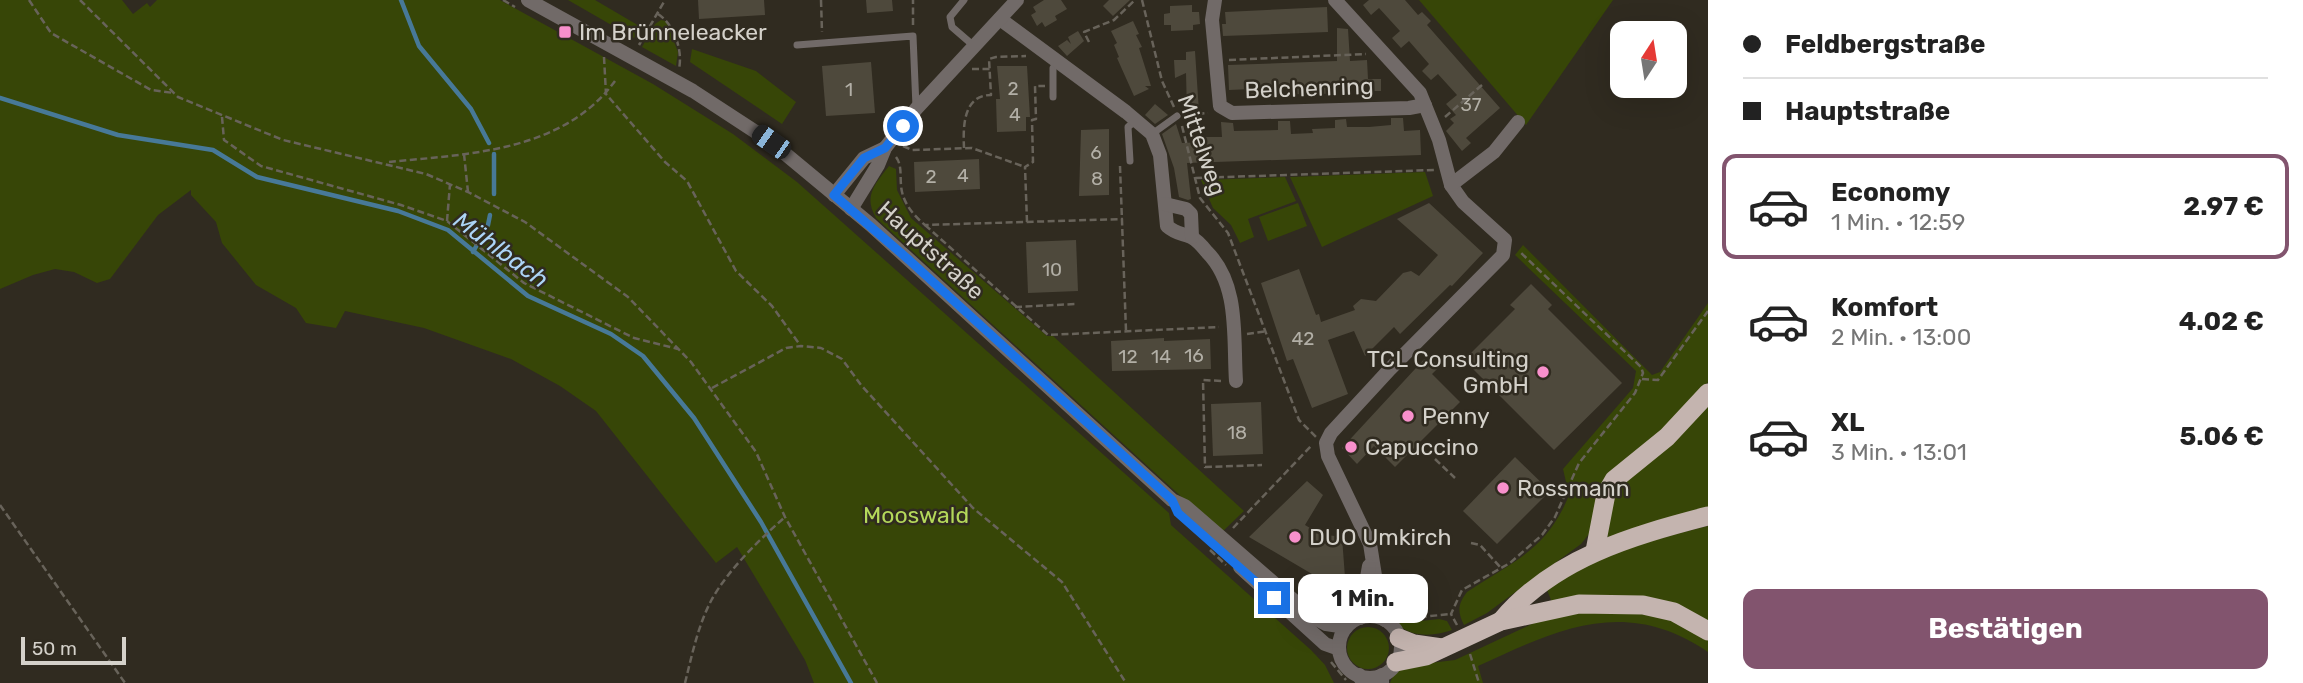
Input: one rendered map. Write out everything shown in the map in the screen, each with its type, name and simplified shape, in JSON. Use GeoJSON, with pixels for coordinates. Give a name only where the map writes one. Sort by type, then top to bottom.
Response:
{"type":"FeatureCollection","features":[{"type":"Feature","properties":{"kind":"highway"},"geometry":{"type":"LineString","coordinates":[[1595,551],[1606,494],[1614,480],[1667,437],[1708,393]]}},
{"type":"Feature","properties":{"kind":"highway"},"geometry":{"type":"LineString","coordinates":[[1501,621],[1536,587],[1595,551],[1653,530],[1708,516]]}},
{"type":"Feature","properties":{"kind":"highway"},"geometry":{"type":"LineString","coordinates":[[1387,673],[1501,621],[1593,603],[1643,605],[1674,612],[1708,631]]}},
{"type":"Feature","properties":{"kind":"highway"},"geometry":{"type":"LineString","coordinates":[[1399,638],[1414,644],[1443,648]]}},
{"type":"Feature","properties":{"kind":"street","name":"Hauptstraße"},"geometry":{"type":"LineString","coordinates":[[528,0],[672,80],[737,118],[771,142],[986,329],[1172,500],[1185,506],[1213,542],[1325,644],[1339,649],[1345,664],[1361,679],[1387,673]]}},
{"type":"Feature","properties":{"kind":"street"},"geometry":{"type":"LineString","coordinates":[[850,209],[888,145],[916,109],[1017,0]]}},
{"type":"Feature","properties":{"kind":"street","name":"Belchenring"},"geometry":{"type":"LineString","coordinates":[[1213,0],[1220,106],[1233,113],[1409,108],[1425,105]]}},
{"type":"Feature","properties":{"kind":"street"},"geometry":{"type":"LineString","coordinates":[[1335,0],[1420,93],[1433,123],[1451,185],[1463,202],[1505,240],[1506,247],[1503,255],[1390,369],[1331,433],[1326,443],[1328,456],[1370,544],[1385,620],[1399,638],[1400,653],[1387,673]]}},
{"type":"Feature","properties":{"kind":"street"},"geometry":{"type":"LineString","coordinates":[[1000,19],[1152,134],[1160,155],[1167,226],[1175,233],[1192,237],[1217,262],[1225,279],[1233,307],[1236,381]]}},
{"type":"Feature","properties":{"kind":"street"},"geometry":{"type":"LineString","coordinates":[[1451,185],[1494,152],[1518,122]]}},
{"type":"Feature","properties":{"kind":"street"},"geometry":{"type":"LineString","coordinates":[[834,195],[864,158],[888,145]]}},
{"type":"Feature","properties":{"kind":"street"},"geometry":{"type":"LineString","coordinates":[[1165,204],[1186,209],[1191,214],[1192,237]]}},
{"type":"Feature","properties":{"kind":"street","name":"Hauptstraße"},"geometry":{"type":"LineString","coordinates":[[1213,542],[1313,617],[1326,624],[1346,627]]}},
{"type":"Feature","properties":{"kind":"street"},"geometry":{"type":"LineString","coordinates":[[1360,618],[1371,554]]}},
{"type":"Feature","properties":{"kind":"street"},"geometry":{"type":"LineString","coordinates":[[1339,649],[1340,637],[1346,627],[1360,618],[1369,616],[1385,620]]}},
{"type":"Feature","properties":{"kind":"lane"},"geometry":{"type":"LineString","coordinates":[[964,0],[950,17],[952,27],[974,46]]}},
{"type":"Feature","properties":{"kind":"lane"},"geometry":{"type":"LineString","coordinates":[[797,45],[913,36],[916,109]]}},
{"type":"Feature","properties":{"kind":"lane"},"geometry":{"type":"LineString","coordinates":[[1053,97],[1053,68],[1058,62]]}},
{"type":"Feature","properties":{"kind":"lane"},"geometry":{"type":"LineString","coordinates":[[1152,134],[1177,116]]}},
{"type":"Feature","properties":{"kind":"lane"},"geometry":{"type":"LineString","coordinates":[[1130,162],[1128,127],[1136,120]]}},
{"type":"Feature","properties":{"kind":"lane"},"geometry":{"type":"LineString","coordinates":[[1536,587],[1546,612]]}},
{"type":"Feature","properties":{"kind":"path"},"geometry":{"type":"LineString","coordinates":[[29,0],[51,33],[150,90],[174,93]]}},
{"type":"Feature","properties":{"kind":"path"},"geometry":{"type":"LineString","coordinates":[[80,0],[174,93],[222,117],[283,140],[426,174],[468,192],[525,222],[559,244],[628,297],[712,388],[755,452],[785,517],[877,683]]}},
{"type":"Feature","properties":{"kind":"path"},"geometry":{"type":"LineString","coordinates":[[639,44],[665,0]]}},
{"type":"Feature","properties":{"kind":"path"},"geometry":{"type":"LineString","coordinates":[[821,0],[823,43]]}},
{"type":"Feature","properties":{"kind":"path"},"geometry":{"type":"LineString","coordinates":[[913,36],[914,0]]}},
{"type":"Feature","properties":{"kind":"path"},"geometry":{"type":"LineString","coordinates":[[1089,42],[1084,32],[1114,20],[1135,0]]}},
{"type":"Feature","properties":{"kind":"path","name":"Mittelweg"},"geometry":{"type":"LineString","coordinates":[[1142,0],[1162,81],[1191,156],[1200,198],[1228,233],[1299,420],[1308,432],[1326,443]]}},
{"type":"Feature","properties":{"kind":"path"},"geometry":{"type":"LineString","coordinates":[[658,14],[669,21],[680,52],[680,66],[672,80]]}},
{"type":"Feature","properties":{"kind":"path"},"geometry":{"type":"LineString","coordinates":[[595,38],[604,54],[606,94],[665,162],[687,181],[736,271],[772,306],[800,346]]}},
{"type":"Feature","properties":{"kind":"path"},"geometry":{"type":"LineString","coordinates":[[1215,60],[1372,54],[1378,48]]}},
{"type":"Feature","properties":{"kind":"path"},"geometry":{"type":"LineString","coordinates":[[964,148],[964,121],[969,107],[978,97],[991,95],[989,60],[996,57],[1035,56],[1040,49]]}},
{"type":"Feature","properties":{"kind":"path"},"geometry":{"type":"LineString","coordinates":[[386,163],[508,148],[545,135],[606,94],[615,81]]}},
{"type":"Feature","properties":{"kind":"path"},"geometry":{"type":"LineString","coordinates":[[1025,167],[1033,162],[1032,120],[1036,119],[1035,86],[1053,85]]}},
{"type":"Feature","properties":{"kind":"path"},"geometry":{"type":"LineString","coordinates":[[1433,123],[1441,120],[1482,85]]}},
{"type":"Feature","properties":{"kind":"path"},"geometry":{"type":"LineString","coordinates":[[1177,116],[1202,114]]}},
{"type":"Feature","properties":{"kind":"path"},"geometry":{"type":"LineString","coordinates":[[222,117],[224,140],[261,166],[401,205],[447,221],[524,283],[634,338],[678,349]]}},
{"type":"Feature","properties":{"kind":"path"},"geometry":{"type":"LineString","coordinates":[[888,145],[912,150],[972,148],[1025,167]]}},
{"type":"Feature","properties":{"kind":"path"},"geometry":{"type":"LineString","coordinates":[[888,145],[899,159],[901,189],[911,213],[1048,335],[1126,331],[1267,331]]}},
{"type":"Feature","properties":{"kind":"path"},"geometry":{"type":"LineString","coordinates":[[464,154],[468,192]]}},
{"type":"Feature","properties":{"kind":"path"},"geometry":{"type":"LineString","coordinates":[[1120,154],[1126,331]]}},
{"type":"Feature","properties":{"kind":"path"},"geometry":{"type":"LineString","coordinates":[[1025,167],[1027,222]]}},
{"type":"Feature","properties":{"kind":"path"},"geometry":{"type":"LineString","coordinates":[[1196,178],[1446,170]]}},
{"type":"Feature","properties":{"kind":"path"},"geometry":{"type":"LineString","coordinates":[[447,221],[450,184]]}},
{"type":"Feature","properties":{"kind":"path"},"geometry":{"type":"LineString","coordinates":[[925,225],[1123,219]]}},
{"type":"Feature","properties":{"kind":"path"},"geometry":{"type":"LineString","coordinates":[[1451,614],[1462,590],[1529,548],[1548,526],[1587,450],[1635,393],[1642,379],[1641,367],[1517,249],[1506,247]]}},
{"type":"Feature","properties":{"kind":"path"},"geometry":{"type":"LineString","coordinates":[[1014,307],[1075,304]]}},
{"type":"Feature","properties":{"kind":"path"},"geometry":{"type":"LineString","coordinates":[[1642,379],[1658,380],[1708,311]]}},
{"type":"Feature","properties":{"kind":"path"},"geometry":{"type":"LineString","coordinates":[[712,388],[786,348],[821,348],[842,359],[861,385],[974,508],[1062,582],[1126,683]]}},
{"type":"Feature","properties":{"kind":"path"},"geometry":{"type":"LineString","coordinates":[[1236,381],[1203,380],[1205,467],[1262,465]]}},
{"type":"Feature","properties":{"kind":"path"},"geometry":{"type":"LineString","coordinates":[[1213,542],[1309,445],[1326,443]]}},
{"type":"Feature","properties":{"kind":"path"},"geometry":{"type":"LineString","coordinates":[[1435,459],[1455,478]]}},
{"type":"Feature","properties":{"kind":"path"},"geometry":{"type":"LineString","coordinates":[[0,505],[125,683]]}},
{"type":"Feature","properties":{"kind":"path"},"geometry":{"type":"LineString","coordinates":[[684,683],[699,630],[712,600],[727,578],[785,517]]}},
{"type":"Feature","properties":{"kind":"path"},"geometry":{"type":"LineString","coordinates":[[1471,543],[1480,545],[1501,568]]}},
{"type":"Feature","properties":{"kind":"path"},"geometry":{"type":"LineString","coordinates":[[1379,598],[1392,600],[1411,618],[1451,614]]}},
{"type":"Feature","properties":{"kind":"path"},"geometry":{"type":"LineString","coordinates":[[1451,614],[1458,628]]}},
{"type":"Feature","properties":{"kind":"path"},"geometry":{"type":"LineString","coordinates":[[1470,654],[1479,683]]}},
{"type":"Feature","properties":{"kind":"green space","name":"Mooswald"},"geometry":{"type":"Polygon","coordinates":[[[0,0],[122,0],[133,14],[147,3],[150,7],[157,0],[500,0],[653,84],[733,134],[797,182],[1169,513],[1171,525],[1311,650],[1325,665],[1334,683],[814,683],[805,660],[737,547],[716,563],[596,411],[560,386],[511,359],[424,328],[345,311],[336,328],[306,323],[296,308],[256,285],[222,243],[216,222],[191,195],[191,190],[158,215],[110,279],[97,283],[74,272],[55,269],[0,289],[0,0]]]}},
{"type":"Feature","properties":{"kind":"green space"},"geometry":{"type":"Polygon","coordinates":[[[568,0],[595,0],[641,27],[634,38],[568,0]]]}},
{"type":"Feature","properties":{"kind":"green space"},"geometry":{"type":"Polygon","coordinates":[[[1419,0],[1613,0],[1526,125],[1419,0]]]}},
{"type":"Feature","properties":{"kind":"green space"},"geometry":{"type":"Polygon","coordinates":[[[661,20],[666,21],[678,52],[676,66],[642,47],[655,24],[661,20]]]}},
{"type":"Feature","properties":{"kind":"green space"},"geometry":{"type":"Polygon","coordinates":[[[692,49],[756,71],[796,102],[782,124],[690,62],[692,49]]]}},
{"type":"Feature","properties":{"kind":"green space"},"geometry":{"type":"Polygon","coordinates":[[[889,166],[896,169],[897,190],[911,218],[1047,336],[1053,336],[1244,511],[1221,533],[876,218],[871,203],[872,190],[889,166]]]}},
{"type":"Feature","properties":{"kind":"green space"},"geometry":{"type":"Polygon","coordinates":[[[1425,172],[1433,196],[1322,247],[1290,177],[1425,172]]]}},
{"type":"Feature","properties":{"kind":"green space"},"geometry":{"type":"Polygon","coordinates":[[[1285,177],[1296,201],[1248,219],[1254,237],[1240,243],[1231,225],[1213,208],[1201,180],[1285,177]]]}},
{"type":"Feature","properties":{"kind":"green space"},"geometry":{"type":"Polygon","coordinates":[[[1298,203],[1307,226],[1268,241],[1259,217],[1298,203]]]}},
{"type":"Feature","properties":{"kind":"green space"},"geometry":{"type":"Polygon","coordinates":[[[1523,245],[1652,375],[1660,372],[1708,303],[1708,382],[1690,407],[1611,475],[1589,534],[1581,544],[1487,613],[1464,625],[1460,608],[1467,592],[1530,550],[1554,524],[1573,485],[1566,482],[1563,469],[1633,388],[1636,371],[1515,255],[1523,245]]]}},
{"type":"Feature","properties":{"kind":"green space"},"geometry":{"type":"Polygon","coordinates":[[[1708,403],[1708,509],[1607,540],[1612,493],[1708,403]]]}},
{"type":"Feature","properties":{"kind":"green space"},"geometry":{"type":"Polygon","coordinates":[[[1708,526],[1708,625],[1697,617],[1553,605],[1547,590],[1585,566],[1644,543],[1708,526]]]}},
{"type":"Feature","properties":{"kind":"green space"},"geometry":{"type":"Polygon","coordinates":[[[1385,604],[1412,622],[1439,619],[1447,621],[1452,630],[1431,635],[1412,632],[1396,623],[1385,604]]]}},
{"type":"Feature","properties":{"kind":"green space"},"geometry":{"type":"Polygon","coordinates":[[[1577,609],[1667,616],[1708,640],[1708,652],[1678,635],[1649,625],[1620,622],[1592,624],[1536,640],[1478,666],[1483,683],[1390,683],[1394,674],[1405,666],[1455,660],[1536,622],[1577,609]]]}},
{"type":"Feature","properties":{"kind":"green space"},"geometry":{"type":"Polygon","coordinates":[[[1368,627],[1383,633],[1389,648],[1383,663],[1368,669],[1353,663],[1347,648],[1353,633],[1368,627]]]}},
{"type":"Feature","properties":{"kind":"building"},"geometry":{"type":"Polygon","coordinates":[[[698,0],[764,0],[765,15],[699,19],[698,0]]]}},
{"type":"Feature","properties":{"kind":"building"},"geometry":{"type":"Polygon","coordinates":[[[866,0],[892,0],[893,11],[867,13],[866,0]]]}},
{"type":"Feature","properties":{"kind":"building"},"geometry":{"type":"Polygon","coordinates":[[[1044,0],[1061,0],[1067,9],[1055,16],[1057,20],[1045,27],[1042,22],[1037,26],[1031,15],[1036,12],[1033,7],[1044,0]]]}},
{"type":"Feature","properties":{"kind":"building"},"geometry":{"type":"Polygon","coordinates":[[[1109,0],[1130,0],[1113,16],[1103,6],[1109,0]]]}},
{"type":"Feature","properties":{"kind":"building"},"geometry":{"type":"Polygon","coordinates":[[[1369,0],[1405,0],[1418,15],[1422,12],[1431,21],[1427,25],[1500,108],[1466,138],[1471,143],[1462,151],[1446,131],[1454,123],[1450,119],[1456,115],[1446,104],[1457,95],[1438,74],[1431,80],[1422,71],[1429,64],[1409,41],[1401,48],[1392,38],[1400,31],[1379,8],[1371,15],[1363,5],[1369,0]]]}},
{"type":"Feature","properties":{"kind":"building"},"geometry":{"type":"Polygon","coordinates":[[[1192,5],[1192,12],[1199,12],[1200,24],[1193,25],[1193,30],[1171,31],[1171,25],[1164,25],[1164,14],[1170,13],[1170,6],[1192,5]]]}},
{"type":"Feature","properties":{"kind":"building"},"geometry":{"type":"Polygon","coordinates":[[[1327,7],[1328,32],[1223,36],[1225,12],[1327,7]]]}},
{"type":"Feature","properties":{"kind":"building"},"geometry":{"type":"Polygon","coordinates":[[[1133,21],[1139,34],[1136,35],[1142,47],[1139,48],[1151,86],[1145,86],[1149,89],[1134,96],[1117,58],[1119,57],[1114,45],[1117,43],[1111,31],[1133,21]]]}},
{"type":"Feature","properties":{"kind":"building"},"geometry":{"type":"Polygon","coordinates":[[[1337,28],[1348,29],[1350,61],[1367,60],[1368,79],[1381,79],[1381,91],[1368,91],[1368,85],[1335,86],[1335,93],[1322,94],[1321,87],[1299,88],[1300,94],[1287,95],[1286,88],[1264,89],[1264,96],[1251,96],[1251,89],[1229,90],[1228,65],[1337,61],[1337,28]]]}},
{"type":"Feature","properties":{"kind":"building"},"geometry":{"type":"Polygon","coordinates":[[[1078,31],[1084,41],[1067,56],[1058,46],[1067,40],[1071,44],[1068,37],[1078,31]]]}},
{"type":"Feature","properties":{"kind":"building"},"geometry":{"type":"Polygon","coordinates":[[[1195,51],[1199,112],[1187,113],[1186,73],[1175,78],[1174,60],[1186,60],[1186,52],[1195,51]]]}},
{"type":"Feature","properties":{"kind":"building"},"geometry":{"type":"Polygon","coordinates":[[[871,62],[875,113],[826,116],[822,66],[871,62]]]}},
{"type":"Feature","properties":{"kind":"building"},"geometry":{"type":"Polygon","coordinates":[[[997,66],[1027,66],[1030,117],[1026,117],[1026,131],[997,132],[996,99],[1000,99],[997,66]]]}},
{"type":"Feature","properties":{"kind":"building"},"geometry":{"type":"Polygon","coordinates":[[[1155,104],[1168,115],[1155,124],[1145,115],[1155,104]]]}},
{"type":"Feature","properties":{"kind":"building"},"geometry":{"type":"Polygon","coordinates":[[[1391,118],[1403,118],[1404,131],[1420,130],[1421,155],[1187,163],[1191,199],[1188,200],[1179,197],[1174,168],[1162,134],[1176,124],[1182,143],[1205,142],[1205,137],[1222,137],[1221,122],[1233,123],[1234,131],[1278,130],[1278,121],[1290,121],[1291,134],[1313,133],[1312,129],[1335,128],[1335,120],[1346,119],[1347,127],[1391,125],[1391,118]]]}},
{"type":"Feature","properties":{"kind":"building"},"geometry":{"type":"Polygon","coordinates":[[[1109,129],[1109,195],[1079,196],[1081,130],[1109,129]]]}},
{"type":"Feature","properties":{"kind":"building"},"geometry":{"type":"Polygon","coordinates":[[[979,159],[980,189],[915,192],[914,162],[979,159]]]}},
{"type":"Feature","properties":{"kind":"building"},"geometry":{"type":"Polygon","coordinates":[[[1429,203],[1483,253],[1400,334],[1394,327],[1365,356],[1354,331],[1328,340],[1348,394],[1312,408],[1293,359],[1287,361],[1261,283],[1299,269],[1321,322],[1355,310],[1353,306],[1361,299],[1376,301],[1403,273],[1411,271],[1419,276],[1438,255],[1397,219],[1429,203]]]}},
{"type":"Feature","properties":{"kind":"building"},"geometry":{"type":"Polygon","coordinates":[[[1076,240],[1078,291],[1028,293],[1026,242],[1076,240]]]}},
{"type":"Feature","properties":{"kind":"building","name":"TCL Consulting GmbH"},"geometry":{"type":"Polygon","coordinates":[[[1531,284],[1552,305],[1548,309],[1622,383],[1554,450],[1464,360],[1515,309],[1510,305],[1531,284]]]}},
{"type":"Feature","properties":{"kind":"building"},"geometry":{"type":"Polygon","coordinates":[[[1164,338],[1164,341],[1210,339],[1211,369],[1112,371],[1111,341],[1164,338]]]}},
{"type":"Feature","properties":{"kind":"building","name":"Penny"},"geometry":{"type":"Polygon","coordinates":[[[1428,355],[1439,367],[1432,374],[1460,402],[1395,467],[1374,446],[1357,464],[1342,448],[1428,355]]]}},
{"type":"Feature","properties":{"kind":"building"},"geometry":{"type":"Polygon","coordinates":[[[1261,402],[1263,454],[1213,456],[1211,404],[1261,402]]]}},
{"type":"Feature","properties":{"kind":"building"},"geometry":{"type":"Polygon","coordinates":[[[1515,457],[1550,491],[1497,544],[1463,511],[1515,457]]]}},
{"type":"Feature","properties":{"kind":"building","name":"DUO Umkirch"},"geometry":{"type":"Polygon","coordinates":[[[1307,481],[1323,495],[1305,525],[1320,534],[1342,537],[1346,591],[1308,593],[1312,574],[1249,537],[1307,481]]]}},
{"type":"Feature","properties":{"kind":"waterway"},"geometry":{"type":"LineString","coordinates":[[401,0],[419,46],[471,109],[489,143]]}},
{"type":"Feature","properties":{"kind":"waterway","name":"Mühlbach"},"geometry":{"type":"LineString","coordinates":[[0,98],[118,135],[213,150],[257,177],[398,211],[448,230],[528,296],[611,334],[643,356],[694,418],[761,522],[851,683]]}},
{"type":"Feature","properties":{"kind":"waterway"},"geometry":{"type":"LineString","coordinates":[[494,154],[494,194]]}},
{"type":"Feature","properties":{"kind":"waterway"},"geometry":{"type":"LineString","coordinates":[[473,252],[488,225],[490,215]]}},
{"type":"Feature","properties":{"kind":"place","name":"Im Brünneleacker"},"geometry":{"type":"Point","coordinates":[565,32]}},
{"type":"Feature","properties":{"kind":"place","name":"TCL Consulting GmbH"},"geometry":{"type":"Point","coordinates":[1543,372]}},
{"type":"Feature","properties":{"kind":"place","name":"Penny"},"geometry":{"type":"Point","coordinates":[1408,416]}},
{"type":"Feature","properties":{"kind":"place","name":"Capuccino"},"geometry":{"type":"Point","coordinates":[1351,447]}},
{"type":"Feature","properties":{"kind":"place","name":"Rossmann"},"geometry":{"type":"Point","coordinates":[1503,488]}},
{"type":"Feature","properties":{"kind":"place","name":"DUO Umkirch"},"geometry":{"type":"Point","coordinates":[1295,537]}},
{"type":"Feature","properties":{"kind":"route"},"geometry":{"type":"LineString","coordinates":[[903,126],[885,148],[864,158],[834,195],[986,329],[1172,500],[1178,513],[1274,598]]}}]}
